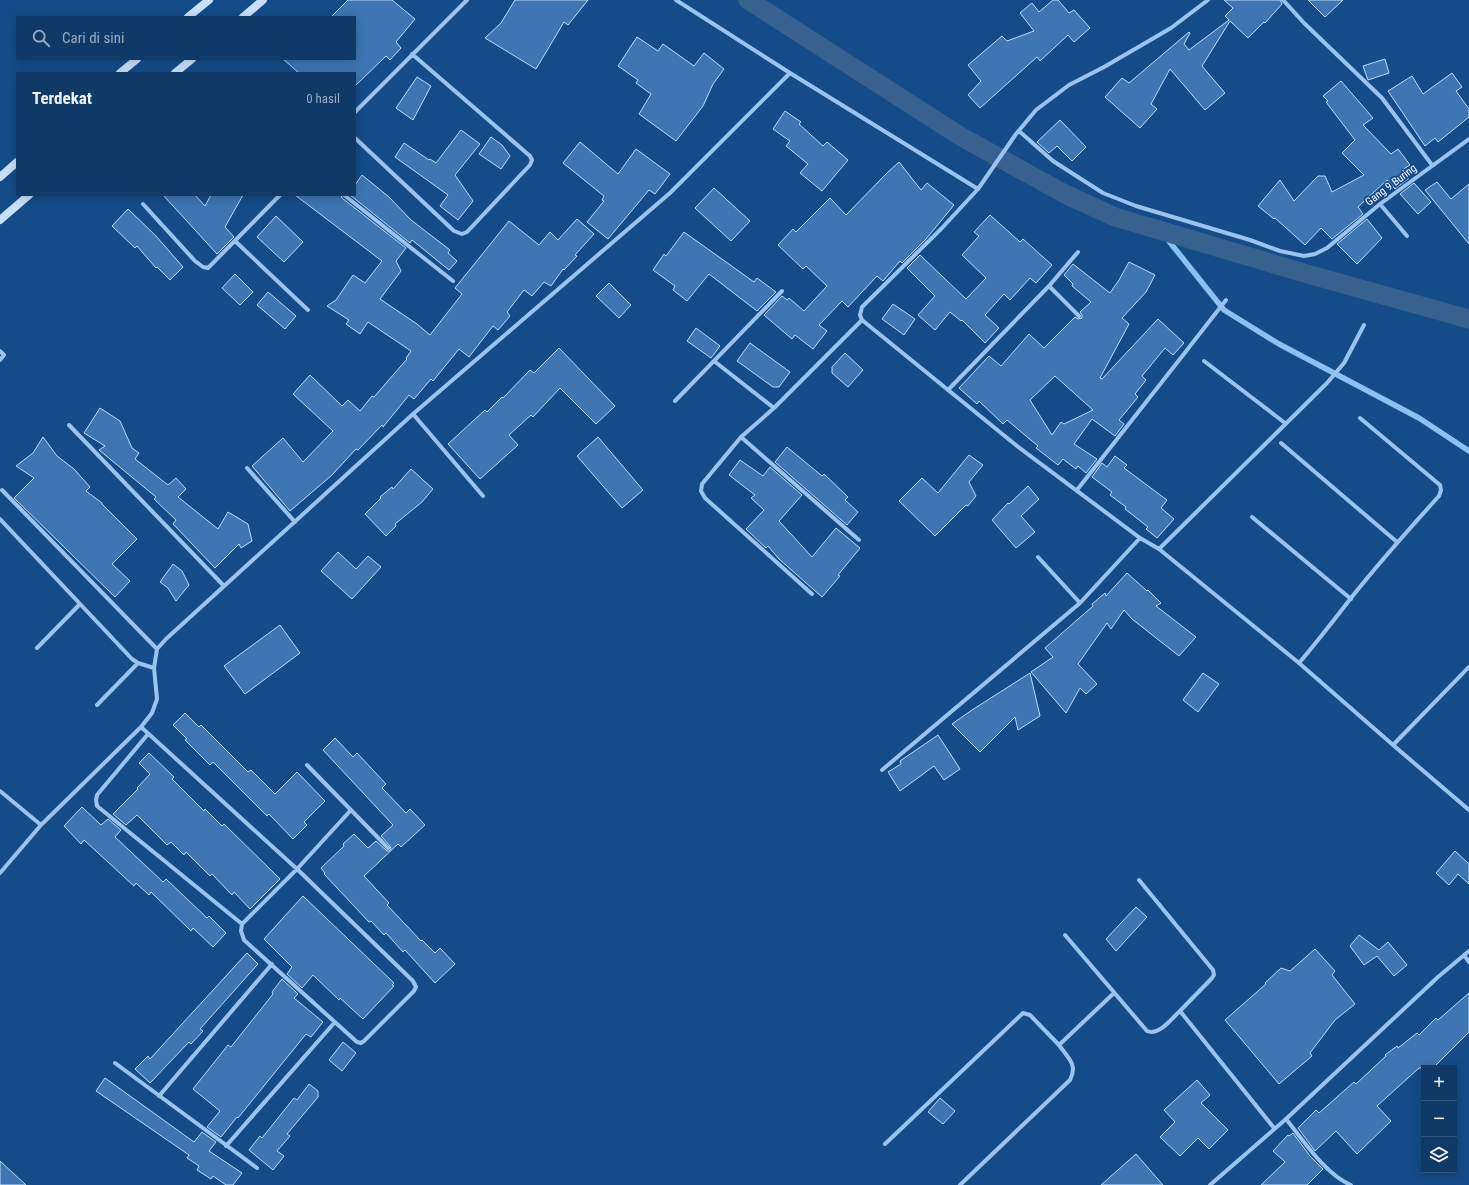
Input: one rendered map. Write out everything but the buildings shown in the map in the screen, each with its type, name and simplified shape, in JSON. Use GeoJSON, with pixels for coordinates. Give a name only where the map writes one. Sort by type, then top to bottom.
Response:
{"type":"FeatureCollection","features":[{"type":"Feature","properties":{"kind":"main road"},"geometry":{"type":"LineString","coordinates":[[189,16],[209,0]]}},
{"type":"Feature","properties":{"kind":"main road"},"geometry":{"type":"LineString","coordinates":[[244,16],[264,0]]}},
{"type":"Feature","properties":{"kind":"main road"},"geometry":{"type":"LineString","coordinates":[[121,72],[136,60]]}},
{"type":"Feature","properties":{"kind":"main road"},"geometry":{"type":"LineString","coordinates":[[176,72],[191,60]]}},
{"type":"Feature","properties":{"kind":"main road"},"geometry":{"type":"LineString","coordinates":[[0,177],[16,163]]}},
{"type":"Feature","properties":{"kind":"main road"},"geometry":{"type":"LineString","coordinates":[[0,220],[28,196]]}},
{"type":"Feature","properties":{"kind":"street"},"geometry":{"type":"LineString","coordinates":[[356,111],[467,0]]}},
{"type":"Feature","properties":{"kind":"street"},"geometry":{"type":"LineString","coordinates":[[676,0],[790,73],[978,189]]}},
{"type":"Feature","properties":{"kind":"street"},"geometry":{"type":"LineString","coordinates":[[1208,0],[1171,28],[1104,67],[1068,85],[1036,110],[1017,132],[978,189],[941,229],[862,307],[860,315],[862,320],[1017,446],[1140,538],[1159,549],[1299,663],[1469,810]]}},
{"type":"Feature","properties":{"kind":"street"},"geometry":{"type":"LineString","coordinates":[[1283,0],[1304,23],[1382,98],[1432,165]]}},
{"type":"Feature","properties":{"kind":"street"},"geometry":{"type":"LineString","coordinates":[[356,139],[454,231],[462,234],[467,232],[530,165],[532,160],[530,156],[412,54]]}},
{"type":"Feature","properties":{"kind":"street"},"geometry":{"type":"LineString","coordinates":[[0,873],[41,825],[141,727],[152,714],[157,699],[154,668],[157,649],[413,414],[670,193],[790,73]]}},
{"type":"Feature","properties":{"kind":"street","name":"Gang 9 Buring"},"geometry":{"type":"LineString","coordinates":[[1017,132],[1053,160],[1103,193],[1136,206],[1250,240],[1280,251],[1304,256],[1315,254],[1327,248],[1380,204],[1469,139]]}},
{"type":"Feature","properties":{"kind":"street"},"geometry":{"type":"LineString","coordinates":[[143,204],[195,261],[203,267],[208,268],[279,196]]}},
{"type":"Feature","properties":{"kind":"street"},"geometry":{"type":"LineString","coordinates":[[345,196],[453,281]]}},
{"type":"Feature","properties":{"kind":"street"},"geometry":{"type":"LineString","coordinates":[[1380,204],[1407,236]]}},
{"type":"Feature","properties":{"kind":"street"},"geometry":{"type":"LineString","coordinates":[[236,241],[308,310]]}},
{"type":"Feature","properties":{"kind":"street"},"geometry":{"type":"LineString","coordinates":[[948,390],[1049,286],[1078,252]]}},
{"type":"Feature","properties":{"kind":"street"},"geometry":{"type":"LineString","coordinates":[[1049,286],[1079,316]]}},
{"type":"Feature","properties":{"kind":"street"},"geometry":{"type":"LineString","coordinates":[[675,401],[782,291]]}},
{"type":"Feature","properties":{"kind":"street"},"geometry":{"type":"LineString","coordinates":[[1077,490],[1226,300]]}},
{"type":"Feature","properties":{"kind":"street"},"geometry":{"type":"LineString","coordinates":[[812,594],[705,498],[701,491],[702,484],[741,437],[774,408],[862,320]]}},
{"type":"Feature","properties":{"kind":"street"},"geometry":{"type":"LineString","coordinates":[[1159,549],[1327,383],[1344,362],[1364,325]]}},
{"type":"Feature","properties":{"kind":"street"},"geometry":{"type":"LineString","coordinates":[[0,351],[4,355],[0,360]]}},
{"type":"Feature","properties":{"kind":"street"},"geometry":{"type":"LineString","coordinates":[[714,361],[774,408]]}},
{"type":"Feature","properties":{"kind":"street"},"geometry":{"type":"LineString","coordinates":[[1204,361],[1285,423]]}},
{"type":"Feature","properties":{"kind":"street"},"geometry":{"type":"LineString","coordinates":[[413,414],[483,496]]}},
{"type":"Feature","properties":{"kind":"street"},"geometry":{"type":"LineString","coordinates":[[1299,663],[1397,542],[1439,496],[1442,490],[1440,485],[1360,418]]}},
{"type":"Feature","properties":{"kind":"street"},"geometry":{"type":"LineString","coordinates":[[69,425],[224,586]]}},
{"type":"Feature","properties":{"kind":"street"},"geometry":{"type":"LineString","coordinates":[[741,437],[859,540]]}},
{"type":"Feature","properties":{"kind":"street"},"geometry":{"type":"LineString","coordinates":[[1281,443],[1397,542]]}},
{"type":"Feature","properties":{"kind":"street"},"geometry":{"type":"LineString","coordinates":[[247,468],[295,522]]}},
{"type":"Feature","properties":{"kind":"street"},"geometry":{"type":"LineString","coordinates":[[2,490],[157,649]]}},
{"type":"Feature","properties":{"kind":"street"},"geometry":{"type":"LineString","coordinates":[[1252,517],[1351,599]]}},
{"type":"Feature","properties":{"kind":"street"},"geometry":{"type":"LineString","coordinates":[[0,518],[132,659],[138,663],[154,668]]}},
{"type":"Feature","properties":{"kind":"street"},"geometry":{"type":"LineString","coordinates":[[882,770],[1080,603],[1140,538]]}},
{"type":"Feature","properties":{"kind":"street"},"geometry":{"type":"LineString","coordinates":[[1038,557],[1080,603]]}},
{"type":"Feature","properties":{"kind":"street"},"geometry":{"type":"LineString","coordinates":[[37,648],[80,604]]}},
{"type":"Feature","properties":{"kind":"street"},"geometry":{"type":"LineString","coordinates":[[97,705],[138,663]]}},
{"type":"Feature","properties":{"kind":"street"},"geometry":{"type":"LineString","coordinates":[[1393,745],[1469,667]]}},
{"type":"Feature","properties":{"kind":"street"},"geometry":{"type":"LineString","coordinates":[[141,727],[297,869],[413,981],[416,986],[414,991],[361,1043],[357,1042],[244,940],[241,931],[242,924],[297,869],[351,810]]}},
{"type":"Feature","properties":{"kind":"street"},"geometry":{"type":"LineString","coordinates":[[148,734],[97,795],[97,806],[242,924]]}},
{"type":"Feature","properties":{"kind":"street"},"geometry":{"type":"LineString","coordinates":[[307,765],[388,848]]}},
{"type":"Feature","properties":{"kind":"street"},"geometry":{"type":"LineString","coordinates":[[0,790],[41,825]]}},
{"type":"Feature","properties":{"kind":"street"},"geometry":{"type":"LineString","coordinates":[[1065,935],[1147,1030],[1152,1033],[1157,1032],[1180,1011],[1214,975],[1212,970],[1139,880]]}},
{"type":"Feature","properties":{"kind":"street"},"geometry":{"type":"LineString","coordinates":[[1210,1185],[1286,1118],[1438,977],[1469,951]]}},
{"type":"Feature","properties":{"kind":"street"},"geometry":{"type":"LineString","coordinates":[[1464,955],[1469,962]]}},
{"type":"Feature","properties":{"kind":"street"},"geometry":{"type":"LineString","coordinates":[[159,1096],[272,964]]}},
{"type":"Feature","properties":{"kind":"street"},"geometry":{"type":"LineString","coordinates":[[1059,1045],[1114,993]]}},
{"type":"Feature","properties":{"kind":"street"},"geometry":{"type":"LineString","coordinates":[[1180,1011],[1274,1128]]}},
{"type":"Feature","properties":{"kind":"street"},"geometry":{"type":"LineString","coordinates":[[885,1144],[1022,1013],[1030,1015],[1059,1045],[1073,1065],[1074,1072],[1070,1080],[960,1185]]}},
{"type":"Feature","properties":{"kind":"street"},"geometry":{"type":"LineString","coordinates":[[226,1146],[335,1022]]}},
{"type":"Feature","properties":{"kind":"street"},"geometry":{"type":"LineString","coordinates":[[115,1063],[257,1168]]}},
{"type":"Feature","properties":{"kind":"street"},"geometry":{"type":"LineString","coordinates":[[1286,1118],[1325,1166],[1335,1176],[1351,1185]]}},
{"type":"Feature","properties":{"kind":"waterway"},"geometry":{"type":"LineString","coordinates":[[748,0],[960,136],[1063,193],[1115,217],[1311,275],[1469,319]]}},
{"type":"Feature","properties":{"kind":"waterway"},"geometry":{"type":"LineString","coordinates":[[1160,230],[1224,310],[1279,344],[1419,418],[1469,451]]}}]}
